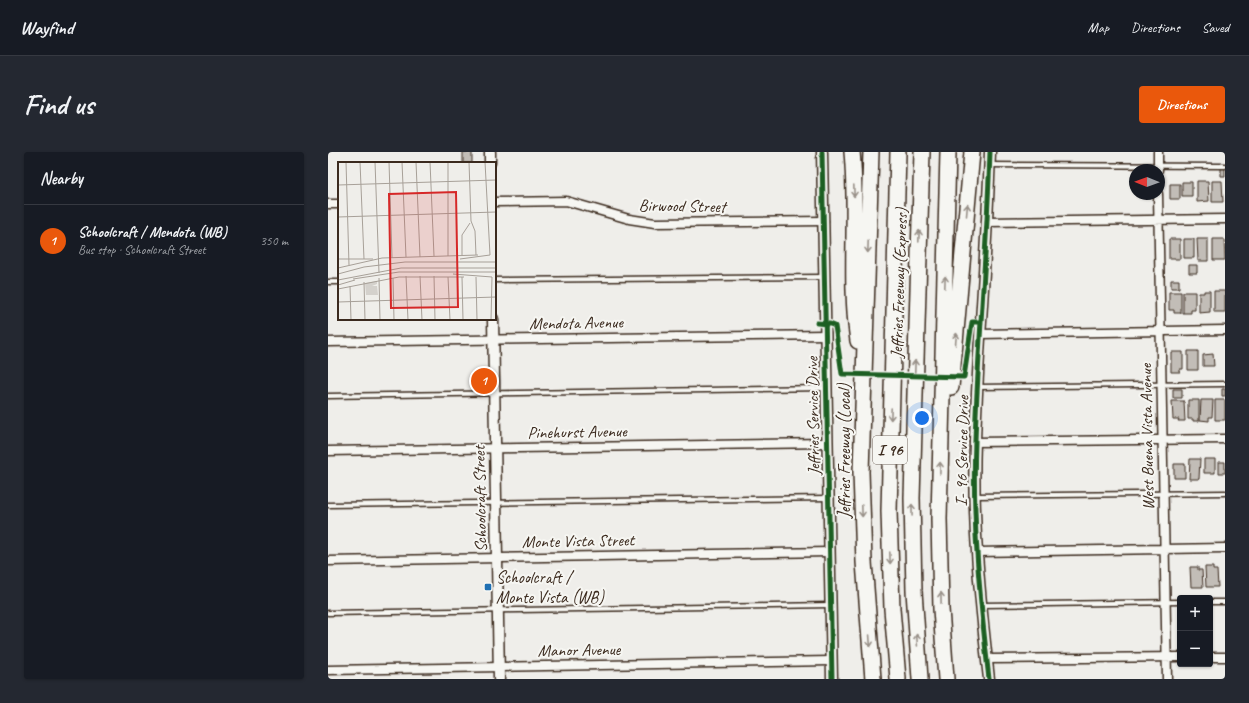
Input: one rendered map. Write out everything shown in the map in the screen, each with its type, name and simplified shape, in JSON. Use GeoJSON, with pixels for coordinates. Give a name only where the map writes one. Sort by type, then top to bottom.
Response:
{"type":"FeatureCollection","features":[{"type":"Feature","properties":{"kind":"highway"},"geometry":{"type":"LineString","coordinates":[[852,152],[855,226],[855,316],[864,380]]}},
{"type":"Feature","properties":{"kind":"highway","name":"Jeffries Freeway (Local)"},"geometry":{"type":"LineString","coordinates":[[871,152],[861,472],[864,562],[873,679]]}},
{"type":"Feature","properties":{"kind":"highway","name":"Jeffries Freeway (Express)"},"geometry":{"type":"LineString","coordinates":[[898,152],[889,511],[892,609],[898,679]]}},
{"type":"Feature","properties":{"kind":"highway","name":"Jeffries Freeway (Express)"},"geometry":{"type":"LineString","coordinates":[[920,679],[914,591],[912,498],[922,152]]}},
{"type":"Feature","properties":{"kind":"highway"},"geometry":{"type":"LineString","coordinates":[[946,679],[941,609],[939,519],[948,152]]}},
{"type":"Feature","properties":{"kind":"highway"},"geometry":{"type":"LineString","coordinates":[[940,447],[949,402],[972,152]]}},
{"type":"Feature","properties":{"kind":"street","name":"Jeffries Service Drive"},"geometry":{"type":"LineString","coordinates":[[822,152],[832,679]]}},
{"type":"Feature","properties":{"kind":"street","name":"I- 96 Service Drive"},"geometry":{"type":"LineString","coordinates":[[989,679],[977,552],[974,496],[974,442],[988,222],[990,152]]}},
{"type":"Feature","properties":{"kind":"street"},"geometry":{"type":"LineString","coordinates":[[1158,152],[1158,164]]}},
{"type":"Feature","properties":{"kind":"street","name":"West Buena Vista Avenue"},"geometry":{"type":"LineString","coordinates":[[1158,200],[1166,679]]}},
{"type":"Feature","properties":{"kind":"street","name":"Birwood Street"},"geometry":{"type":"LineString","coordinates":[[496,202],[566,201],[629,219],[655,223],[824,221]]}},
{"type":"Feature","properties":{"kind":"street"},"geometry":{"type":"LineString","coordinates":[[988,222],[1225,219]]}},
{"type":"Feature","properties":{"kind":"street","name":"Schoolcraft Street"},"geometry":{"type":"LineString","coordinates":[[493,320],[499,679]]}},
{"type":"Feature","properties":{"kind":"street"},"geometry":{"type":"LineString","coordinates":[[980,334],[1225,330]]}},
{"type":"Feature","properties":{"kind":"street","name":"Mendota Avenue"},"geometry":{"type":"LineString","coordinates":[[328,342],[825,335]]}},
{"type":"Feature","properties":{"kind":"street"},"geometry":{"type":"LineString","coordinates":[[974,442],[1225,439]]}},
{"type":"Feature","properties":{"kind":"street","name":"Pinehurst Avenue"},"geometry":{"type":"LineString","coordinates":[[328,451],[827,443]]}},
{"type":"Feature","properties":{"kind":"street"},"geometry":{"type":"LineString","coordinates":[[977,552],[1225,548]]}},
{"type":"Feature","properties":{"kind":"street","name":"Monte Vista Street"},"geometry":{"type":"LineString","coordinates":[[328,561],[829,552]]}},
{"type":"Feature","properties":{"kind":"street"},"geometry":{"type":"LineString","coordinates":[[987,659],[1177,657]]}},
{"type":"Feature","properties":{"kind":"street"},"geometry":{"type":"LineString","coordinates":[[1213,657],[1225,657]]}},
{"type":"Feature","properties":{"kind":"street","name":"Manor Avenue"},"geometry":{"type":"LineString","coordinates":[[328,670],[831,661]]}},
{"type":"Feature","properties":{"kind":"lane"},"geometry":{"type":"LineString","coordinates":[[990,165],[1129,165]]}},
{"type":"Feature","properties":{"kind":"lane"},"geometry":{"type":"LineString","coordinates":[[1165,168],[1225,166]]}},
{"type":"Feature","properties":{"kind":"lane"},"geometry":{"type":"LineString","coordinates":[[496,280],[824,277]]}},
{"type":"Feature","properties":{"kind":"lane"},"geometry":{"type":"LineString","coordinates":[[977,387],[1225,384]]}},
{"type":"Feature","properties":{"kind":"lane"},"geometry":{"type":"LineString","coordinates":[[328,396],[826,388]]}},
{"type":"Feature","properties":{"kind":"lane"},"geometry":{"type":"LineString","coordinates":[[974,496],[1225,493]]}},
{"type":"Feature","properties":{"kind":"lane"},"geometry":{"type":"LineString","coordinates":[[328,505],[828,498]]}},
{"type":"Feature","properties":{"kind":"lane"},"geometry":{"type":"LineString","coordinates":[[981,605],[1177,602]]}},
{"type":"Feature","properties":{"kind":"lane"},"geometry":{"type":"LineString","coordinates":[[1213,602],[1225,602]]}},
{"type":"Feature","properties":{"kind":"lane"},"geometry":{"type":"LineString","coordinates":[[328,613],[830,605]]}},
{"type":"Feature","properties":{"kind":"building"},"geometry":{"type":"Polygon","coordinates":[[[463,152],[472,152],[472,162],[463,162],[463,152]]]}},
{"type":"Feature","properties":{"kind":"building"},"geometry":{"type":"Polygon","coordinates":[[[1221,168],[1225,168],[1225,176],[1221,176],[1221,168]]]}},
{"type":"Feature","properties":{"kind":"building"},"geometry":{"type":"Polygon","coordinates":[[[1197,181],[1208,181],[1209,201],[1197,202],[1197,181]]]}},
{"type":"Feature","properties":{"kind":"building"},"geometry":{"type":"Polygon","coordinates":[[[1212,181],[1222,181],[1223,202],[1212,202],[1212,181]]]}},
{"type":"Feature","properties":{"kind":"building"},"geometry":{"type":"Polygon","coordinates":[[[1182,182],[1192,182],[1192,196],[1182,196],[1182,182]]]}},
{"type":"Feature","properties":{"kind":"building"},"geometry":{"type":"Polygon","coordinates":[[[1170,184],[1180,184],[1180,199],[1170,199],[1170,184]]]}},
{"type":"Feature","properties":{"kind":"building"},"geometry":{"type":"Polygon","coordinates":[[[1169,239],[1180,239],[1180,259],[1169,259],[1169,239]]]}},
{"type":"Feature","properties":{"kind":"building"},"geometry":{"type":"Polygon","coordinates":[[[1184,239],[1194,239],[1194,258],[1184,258],[1184,239]]]}},
{"type":"Feature","properties":{"kind":"building"},"geometry":{"type":"Polygon","coordinates":[[[1197,239],[1208,239],[1208,261],[1198,261],[1197,239]]]}},
{"type":"Feature","properties":{"kind":"building"},"geometry":{"type":"Polygon","coordinates":[[[1213,239],[1224,239],[1225,260],[1213,260],[1213,239]]]}},
{"type":"Feature","properties":{"kind":"building"},"geometry":{"type":"Polygon","coordinates":[[[1189,265],[1197,265],[1197,273],[1189,273],[1189,265]]]}},
{"type":"Feature","properties":{"kind":"building"},"geometry":{"type":"Polygon","coordinates":[[[1171,280],[1179,280],[1179,288],[1171,288],[1171,280]]]}},
{"type":"Feature","properties":{"kind":"building"},"geometry":{"type":"Polygon","coordinates":[[[1204,291],[1210,291],[1210,312],[1199,313],[1199,293],[1204,293],[1204,291]]]}},
{"type":"Feature","properties":{"kind":"building"},"geometry":{"type":"Polygon","coordinates":[[[1214,291],[1225,291],[1225,312],[1214,312],[1214,291]]]}},
{"type":"Feature","properties":{"kind":"building"},"geometry":{"type":"Polygon","coordinates":[[[1169,292],[1181,292],[1181,313],[1174,313],[1174,310],[1169,310],[1169,292]]]}},
{"type":"Feature","properties":{"kind":"building"},"geometry":{"type":"Polygon","coordinates":[[[1183,292],[1195,292],[1195,310],[1191,310],[1191,313],[1183,313],[1183,292]]]}},
{"type":"Feature","properties":{"kind":"building"},"geometry":{"type":"Polygon","coordinates":[[[1188,351],[1198,351],[1198,370],[1188,370],[1188,351]]]}},
{"type":"Feature","properties":{"kind":"building"},"geometry":{"type":"Polygon","coordinates":[[[1171,352],[1183,352],[1183,369],[1180,369],[1180,372],[1171,372],[1171,352]]]}},
{"type":"Feature","properties":{"kind":"building"},"geometry":{"type":"Polygon","coordinates":[[[1213,354],[1214,366],[1203,366],[1203,355],[1213,354]]]}},
{"type":"Feature","properties":{"kind":"building"},"geometry":{"type":"Polygon","coordinates":[[[1173,389],[1182,389],[1182,398],[1173,398],[1173,389]]]}},
{"type":"Feature","properties":{"kind":"building"},"geometry":{"type":"Polygon","coordinates":[[[1222,389],[1225,389],[1225,396],[1222,396],[1222,389]]]}},
{"type":"Feature","properties":{"kind":"building"},"geometry":{"type":"Polygon","coordinates":[[[1188,400],[1199,400],[1199,421],[1188,419],[1188,400]]]}},
{"type":"Feature","properties":{"kind":"building"},"geometry":{"type":"Polygon","coordinates":[[[1201,400],[1213,400],[1212,417],[1209,417],[1209,421],[1200,420],[1201,400]]]}},
{"type":"Feature","properties":{"kind":"building"},"geometry":{"type":"Polygon","coordinates":[[[1215,400],[1225,400],[1225,420],[1215,420],[1215,400]]]}},
{"type":"Feature","properties":{"kind":"building"},"geometry":{"type":"Polygon","coordinates":[[[1172,401],[1184,401],[1185,421],[1173,419],[1172,401]]]}},
{"type":"Feature","properties":{"kind":"building"},"geometry":{"type":"Polygon","coordinates":[[[1190,459],[1200,459],[1199,479],[1189,479],[1190,459]]]}},
{"type":"Feature","properties":{"kind":"building"},"geometry":{"type":"Polygon","coordinates":[[[1204,459],[1215,459],[1215,473],[1204,473],[1204,459]]]}},
{"type":"Feature","properties":{"kind":"building"},"geometry":{"type":"Polygon","coordinates":[[[1219,462],[1225,462],[1225,473],[1219,473],[1219,462]]]}},
{"type":"Feature","properties":{"kind":"building"},"geometry":{"type":"Polygon","coordinates":[[[1174,464],[1185,464],[1185,478],[1174,478],[1174,464]]]}},
{"type":"Feature","properties":{"kind":"building"},"geometry":{"type":"Polygon","coordinates":[[[1190,567],[1198,567],[1198,570],[1202,570],[1203,587],[1191,587],[1190,567]]]}},
{"type":"Feature","properties":{"kind":"building"},"geometry":{"type":"Polygon","coordinates":[[[1205,567],[1213,567],[1213,570],[1217,570],[1218,587],[1206,587],[1205,567]]]}},
{"type":"Feature","properties":{"kind":"cycle path"},"geometry":{"type":"LineString","coordinates":[[822,152],[832,679]]}},
{"type":"Feature","properties":{"kind":"cycle path"},"geometry":{"type":"LineString","coordinates":[[989,679],[978,560],[974,471],[976,405],[990,152]]}},
{"type":"Feature","properties":{"kind":"cycle path"},"geometry":{"type":"LineString","coordinates":[[817,323],[835,326],[842,374],[964,377],[972,322],[981,322]]}},
{"type":"Feature","properties":{"kind":"place","name":"Schoolcraft / Mendota (WB)"},"geometry":{"type":"Point","coordinates":[484,381]}},
{"type":"Feature","properties":{"kind":"place","name":"Schoolcraft / Monte Vista (WB)"},"geometry":{"type":"Point","coordinates":[488,587]}}]}
